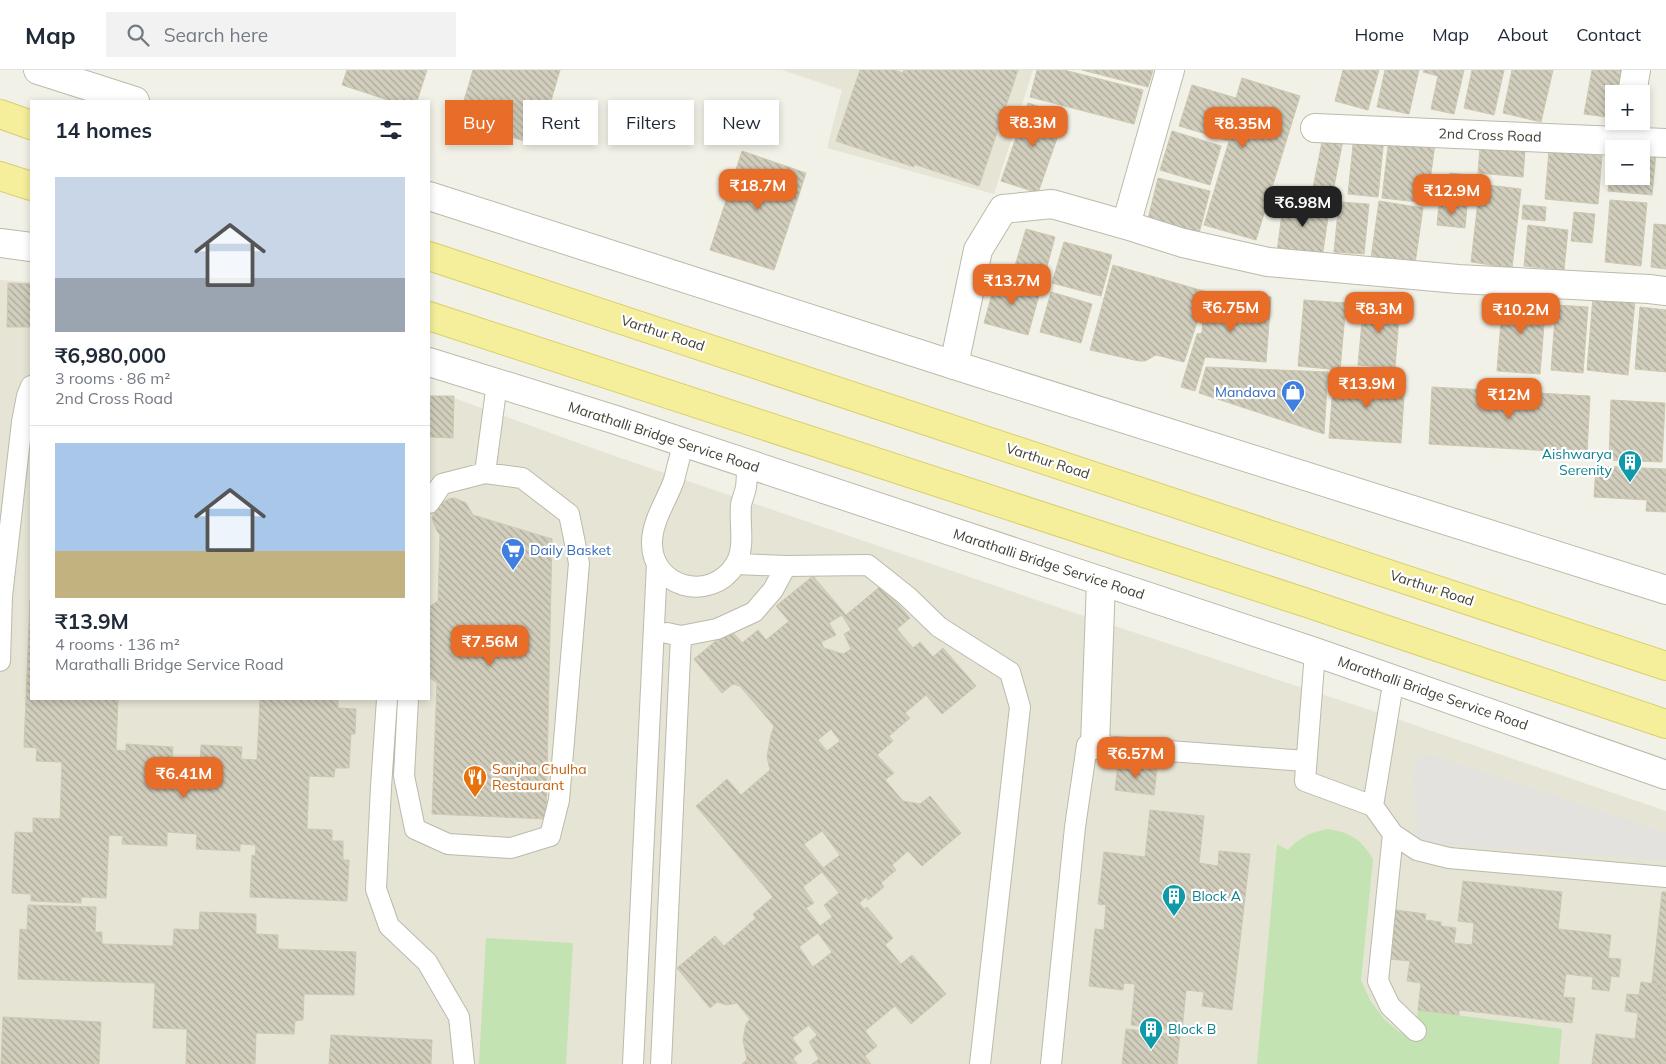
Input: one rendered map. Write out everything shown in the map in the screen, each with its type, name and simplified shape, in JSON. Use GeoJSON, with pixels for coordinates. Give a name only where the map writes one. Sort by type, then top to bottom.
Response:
{"type":"FeatureCollection","features":[{"type":"Feature","properties":{"kind":"main road"},"geometry":{"type":"LineString","coordinates":[[0,114],[30,125]]}},
{"type":"Feature","properties":{"kind":"main road"},"geometry":{"type":"LineString","coordinates":[[0,176],[30,186]]}},
{"type":"Feature","properties":{"kind":"main road","name":"Varthur Road"},"geometry":{"type":"LineString","coordinates":[[430,256],[1666,666]]}},
{"type":"Feature","properties":{"kind":"main road"},"geometry":{"type":"LineString","coordinates":[[430,316],[1307,603],[1666,724]]}},
{"type":"Feature","properties":{"kind":"street"},"geometry":{"type":"LineString","coordinates":[[38,70],[132,100]]}},
{"type":"Feature","properties":{"kind":"street"},"geometry":{"type":"LineString","coordinates":[[1126,225],[1170,70]]}},
{"type":"Feature","properties":{"kind":"street"},"geometry":{"type":"LineString","coordinates":[[1634,85],[1636,70]]}},
{"type":"Feature","properties":{"kind":"street","name":"2nd Cross Road"},"geometry":{"type":"LineString","coordinates":[[1315,128],[1626,131],[1666,143]]}},
{"type":"Feature","properties":{"kind":"street"},"geometry":{"type":"LineString","coordinates":[[430,196],[954,365],[1666,590]]}},
{"type":"Feature","properties":{"kind":"street"},"geometry":{"type":"LineString","coordinates":[[954,365],[978,250],[1003,209],[1052,204],[1183,243],[1268,262],[1458,279],[1649,288],[1666,291]]}},
{"type":"Feature","properties":{"kind":"street"},"geometry":{"type":"LineString","coordinates":[[0,243],[30,247]]}},
{"type":"Feature","properties":{"kind":"street","name":"Marathalli Bridge Service Road"},"geometry":{"type":"LineString","coordinates":[[430,362],[684,443],[1394,678],[1666,775]]}},
{"type":"Feature","properties":{"kind":"street"},"geometry":{"type":"LineString","coordinates":[[1095,745],[1101,581]]}},
{"type":"Feature","properties":{"kind":"lane"},"geometry":{"type":"LineString","coordinates":[[485,473],[497,383]]}},
{"type":"Feature","properties":{"kind":"lane"},"geometry":{"type":"LineString","coordinates":[[0,661],[2,596],[22,422],[30,388]]}},
{"type":"Feature","properties":{"kind":"lane"},"geometry":{"type":"LineString","coordinates":[[684,443],[673,480],[654,528],[652,540],[657,564],[665,575],[677,583],[690,587],[704,587],[728,574],[736,564],[740,552],[741,505],[746,484],[747,464]]}},
{"type":"Feature","properties":{"kind":"lane"},"geometry":{"type":"LineString","coordinates":[[408,700],[404,776],[416,829],[448,844],[511,848],[550,836],[559,800],[580,563],[569,514],[522,478],[485,473],[442,484],[430,501]]}},
{"type":"Feature","properties":{"kind":"lane"},"geometry":{"type":"LineString","coordinates":[[633,1064],[657,564]]}},
{"type":"Feature","properties":{"kind":"lane"},"geometry":{"type":"LineString","coordinates":[[736,564],[786,566],[868,565],[907,596],[939,627],[1010,672],[1020,707],[980,1064]]}},
{"type":"Feature","properties":{"kind":"lane"},"geometry":{"type":"LineString","coordinates":[[654,630],[681,636],[718,629],[754,612],[773,590],[786,566]]}},
{"type":"Feature","properties":{"kind":"lane"},"geometry":{"type":"LineString","coordinates":[[660,1064],[681,636]]}},
{"type":"Feature","properties":{"kind":"lane"},"geometry":{"type":"LineString","coordinates":[[1315,652],[1305,781],[1374,806],[1393,834],[1417,850],[1449,858],[1666,877]]}},
{"type":"Feature","properties":{"kind":"lane"},"geometry":{"type":"LineString","coordinates":[[1374,806],[1394,678]]}},
{"type":"Feature","properties":{"kind":"lane"},"geometry":{"type":"LineString","coordinates":[[387,700],[376,889],[389,926],[427,962],[459,1017],[464,1064]]}},
{"type":"Feature","properties":{"kind":"lane"},"geometry":{"type":"LineString","coordinates":[[1052,1064],[1075,827],[1087,744],[1306,761]]}},
{"type":"Feature","properties":{"kind":"lane"},"geometry":{"type":"LineString","coordinates":[[1393,834],[1378,981],[1390,1006],[1416,1031]]}},
{"type":"Feature","properties":{"kind":"shaded area"},"geometry":{"type":"Polygon","coordinates":[[[782,70],[1033,70],[994,194],[827,148],[842,90],[782,70]]]}},
{"type":"Feature","properties":{"kind":"shaded area"},"geometry":{"type":"Polygon","coordinates":[[[0,280],[30,282],[30,700],[430,700],[430,396],[451,397],[609,454],[1072,612],[1388,716],[1666,811],[1666,1064],[0,1064],[0,280]]]}},
{"type":"Feature","properties":{"kind":"shaded area"},"geometry":{"type":"Polygon","coordinates":[[[1428,754],[1666,833],[1666,860],[1435,843],[1417,838],[1413,775],[1418,758],[1428,754]]]}},
{"type":"Feature","properties":{"kind":"green space"},"geometry":{"type":"Polygon","coordinates":[[[1328,829],[1355,838],[1364,846],[1373,859],[1361,980],[1370,1000],[1384,1019],[1398,1031],[1414,1040],[1418,1010],[1562,1029],[1559,1064],[1257,1064],[1277,844],[1288,850],[1306,836],[1328,829]]]}},
{"type":"Feature","properties":{"kind":"green space"},"geometry":{"type":"Polygon","coordinates":[[[486,938],[573,943],[566,1064],[479,1064],[486,938]]]}},
{"type":"Feature","properties":{"kind":"building"},"geometry":{"type":"Polygon","coordinates":[[[347,70],[427,70],[417,100],[388,100],[342,85],[347,70]]]}},
{"type":"Feature","properties":{"kind":"building"},"geometry":{"type":"Polygon","coordinates":[[[473,70],[560,70],[551,100],[523,100],[523,140],[513,138],[513,100],[464,100],[473,70]]]}},
{"type":"Feature","properties":{"kind":"building"},"geometry":{"type":"Polygon","coordinates":[[[860,70],[894,70],[903,73],[904,70],[1018,70],[979,186],[836,141],[860,70]]]}},
{"type":"Feature","properties":{"kind":"building"},"geometry":{"type":"Polygon","coordinates":[[[1037,70],[1064,70],[1143,90],[1134,124],[1030,97],[1037,70]]]}},
{"type":"Feature","properties":{"kind":"building"},"geometry":{"type":"Polygon","coordinates":[[[1082,70],[1153,70],[1148,87],[1082,70]]]}},
{"type":"Feature","properties":{"kind":"building"},"geometry":{"type":"Polygon","coordinates":[[[1343,70],[1379,70],[1368,110],[1335,101],[1343,70]]]}},
{"type":"Feature","properties":{"kind":"building"},"geometry":{"type":"Polygon","coordinates":[[[1385,70],[1419,70],[1409,114],[1377,107],[1385,70]]]}},
{"type":"Feature","properties":{"kind":"building"},"geometry":{"type":"Polygon","coordinates":[[[1424,70],[1464,70],[1454,114],[1431,109],[1438,76],[1423,72],[1424,70]]]}},
{"type":"Feature","properties":{"kind":"building"},"geometry":{"type":"Polygon","coordinates":[[[1472,70],[1504,70],[1494,115],[1464,108],[1472,70]]]}},
{"type":"Feature","properties":{"kind":"building"},"geometry":{"type":"Polygon","coordinates":[[[1512,70],[1553,70],[1541,122],[1503,113],[1512,70]]]}},
{"type":"Feature","properties":{"kind":"building"},"geometry":{"type":"Polygon","coordinates":[[[1592,70],[1626,70],[1624,85],[1605,85],[1605,117],[1584,114],[1592,70]]]}},
{"type":"Feature","properties":{"kind":"building"},"geometry":{"type":"Polygon","coordinates":[[[1242,78],[1300,96],[1256,240],[1204,225],[1229,141],[1179,126],[1192,85],[1236,98],[1242,78]]]}},
{"type":"Feature","properties":{"kind":"building"},"geometry":{"type":"Polygon","coordinates":[[[1028,103],[1065,115],[1038,193],[1001,181],[1028,103]]]}},
{"type":"Feature","properties":{"kind":"building"},"geometry":{"type":"Polygon","coordinates":[[[1172,131],[1221,146],[1210,185],[1160,170],[1172,131]]]}},
{"type":"Feature","properties":{"kind":"building"},"geometry":{"type":"Polygon","coordinates":[[[1354,135],[1384,137],[1378,197],[1348,194],[1354,135]]]}},
{"type":"Feature","properties":{"kind":"building"},"geometry":{"type":"Polygon","coordinates":[[[1323,137],[1343,140],[1332,197],[1312,193],[1323,137]]]}},
{"type":"Feature","properties":{"kind":"building"},"geometry":{"type":"Polygon","coordinates":[[[1389,138],[1435,144],[1427,203],[1382,198],[1389,138]]]}},
{"type":"Feature","properties":{"kind":"building"},"geometry":{"type":"Polygon","coordinates":[[[1480,147],[1525,151],[1523,177],[1478,173],[1480,147]]]}},
{"type":"Feature","properties":{"kind":"building"},"geometry":{"type":"Polygon","coordinates":[[[1549,150],[1602,156],[1598,204],[1545,199],[1549,150]]]}},
{"type":"Feature","properties":{"kind":"building"},"geometry":{"type":"Polygon","coordinates":[[[742,151],[806,173],[774,270],[710,250],[742,151]]]}},
{"type":"Feature","properties":{"kind":"building"},"geometry":{"type":"Polygon","coordinates":[[[1650,153],[1656,153],[1652,195],[1608,191],[1609,185],[1650,185],[1650,153]]]}},
{"type":"Feature","properties":{"kind":"building"},"geometry":{"type":"Polygon","coordinates":[[[1450,173],[1476,176],[1473,198],[1448,195],[1450,173]]]}},
{"type":"Feature","properties":{"kind":"building"},"geometry":{"type":"Polygon","coordinates":[[[1158,178],[1210,191],[1197,241],[1146,227],[1158,178]]]}},
{"type":"Feature","properties":{"kind":"building"},"geometry":{"type":"Polygon","coordinates":[[[1480,184],[1521,189],[1512,268],[1471,262],[1480,184]]]}},
{"type":"Feature","properties":{"kind":"building"},"geometry":{"type":"Polygon","coordinates":[[[1284,198],[1330,204],[1322,258],[1277,252],[1284,198]]]}},
{"type":"Feature","properties":{"kind":"building"},"geometry":{"type":"Polygon","coordinates":[[[1610,200],[1647,203],[1641,266],[1605,262],[1610,200]]]}},
{"type":"Feature","properties":{"kind":"building"},"geometry":{"type":"Polygon","coordinates":[[[1379,201],[1423,208],[1415,264],[1371,258],[1379,201]]]}},
{"type":"Feature","properties":{"kind":"building"},"geometry":{"type":"Polygon","coordinates":[[[1339,202],[1369,204],[1364,254],[1334,252],[1339,202]]]}},
{"type":"Feature","properties":{"kind":"building"},"geometry":{"type":"Polygon","coordinates":[[[1439,203],[1467,206],[1465,228],[1437,225],[1439,203]]]}},
{"type":"Feature","properties":{"kind":"building"},"geometry":{"type":"Polygon","coordinates":[[[1523,205],[1546,207],[1545,221],[1522,219],[1523,205]]]}},
{"type":"Feature","properties":{"kind":"building"},"geometry":{"type":"Polygon","coordinates":[[[1574,212],[1595,214],[1592,243],[1571,241],[1574,212]]]}},
{"type":"Feature","properties":{"kind":"building"},"geometry":{"type":"Polygon","coordinates":[[[1654,224],[1666,225],[1666,269],[1651,267],[1654,224]]]}},
{"type":"Feature","properties":{"kind":"building"},"geometry":{"type":"Polygon","coordinates":[[[1528,225],[1568,230],[1564,270],[1524,266],[1528,225]]]}},
{"type":"Feature","properties":{"kind":"building"},"geometry":{"type":"Polygon","coordinates":[[[1026,229],[1055,237],[1045,274],[1015,266],[1026,229]]]}},
{"type":"Feature","properties":{"kind":"building"},"geometry":{"type":"Polygon","coordinates":[[[1064,242],[1112,255],[1101,296],[1052,283],[1064,242]]]}},
{"type":"Feature","properties":{"kind":"building"},"geometry":{"type":"Polygon","coordinates":[[[1113,265],[1207,292],[1184,362],[1156,355],[1145,361],[1139,361],[1090,350],[1113,265]]]}},
{"type":"Feature","properties":{"kind":"building"},"geometry":{"type":"Polygon","coordinates":[[[997,276],[1041,288],[1028,335],[984,323],[997,276]]]}},
{"type":"Feature","properties":{"kind":"building"},"geometry":{"type":"Polygon","coordinates":[[[8,283],[30,284],[30,327],[7,327],[8,283]]]}},
{"type":"Feature","properties":{"kind":"building"},"geometry":{"type":"Polygon","coordinates":[[[1051,292],[1092,304],[1081,343],[1040,332],[1051,292]]]}},
{"type":"Feature","properties":{"kind":"building"},"geometry":{"type":"Polygon","coordinates":[[[1209,293],[1271,297],[1266,362],[1205,357],[1195,391],[1181,387],[1197,334],[1202,333],[1203,317],[1208,315],[1209,293]]]}},
{"type":"Feature","properties":{"kind":"building"},"geometry":{"type":"Polygon","coordinates":[[[1503,296],[1546,300],[1540,374],[1497,371],[1503,296]]]}},
{"type":"Feature","properties":{"kind":"building"},"geometry":{"type":"Polygon","coordinates":[[[1593,297],[1635,300],[1628,375],[1587,370],[1593,297]]]}},
{"type":"Feature","properties":{"kind":"building"},"geometry":{"type":"Polygon","coordinates":[[[1304,300],[1346,303],[1340,370],[1298,366],[1304,300]]]}},
{"type":"Feature","properties":{"kind":"building"},"geometry":{"type":"Polygon","coordinates":[[[1364,300],[1400,304],[1395,368],[1358,365],[1364,300]]]}},
{"type":"Feature","properties":{"kind":"building"},"geometry":{"type":"Polygon","coordinates":[[[1556,305],[1588,307],[1583,373],[1551,370],[1556,305]]]}},
{"type":"Feature","properties":{"kind":"building"},"geometry":{"type":"Polygon","coordinates":[[[1640,307],[1666,310],[1666,372],[1635,369],[1640,307]]]}},
{"type":"Feature","properties":{"kind":"building","name":"Mandava"},"geometry":{"type":"Polygon","coordinates":[[[1206,367],[1328,372],[1324,434],[1199,393],[1206,367]]]}},
{"type":"Feature","properties":{"kind":"building"},"geometry":{"type":"Polygon","coordinates":[[[1334,374],[1405,380],[1401,443],[1329,438],[1334,374]]]}},
{"type":"Feature","properties":{"kind":"building"},"geometry":{"type":"Polygon","coordinates":[[[1432,387],[1590,396],[1587,453],[1429,444],[1432,387]]]}},
{"type":"Feature","properties":{"kind":"building"},"geometry":{"type":"Polygon","coordinates":[[[430,396],[454,396],[453,438],[430,437],[430,396]]]}},
{"type":"Feature","properties":{"kind":"building"},"geometry":{"type":"Polygon","coordinates":[[[1611,400],[1665,403],[1662,462],[1609,460],[1611,400]]]}},
{"type":"Feature","properties":{"kind":"building","name":"Aishwarya Serenity"},"geometry":{"type":"Polygon","coordinates":[[[1596,466],[1666,469],[1666,512],[1646,511],[1647,500],[1594,497],[1596,466]]]}},
{"type":"Feature","properties":{"kind":"building"},"geometry":{"type":"Polygon","coordinates":[[[454,498],[466,503],[473,515],[552,539],[546,819],[432,814],[437,683],[430,678],[430,606],[438,601],[440,535],[432,518],[438,506],[448,499],[454,498]]]}},
{"type":"Feature","properties":{"kind":"building"},"geometry":{"type":"Polygon","coordinates":[[[813,576],[846,615],[882,585],[910,618],[897,629],[913,648],[920,642],[933,657],[943,648],[976,686],[942,714],[926,695],[905,713],[910,718],[889,736],[893,741],[877,755],[894,773],[885,780],[903,801],[920,804],[930,796],[961,833],[922,866],[908,851],[892,865],[896,870],[881,883],[884,887],[868,900],[866,897],[859,903],[864,909],[867,907],[893,938],[885,945],[901,964],[912,955],[946,994],[911,1024],[895,1006],[865,1031],[877,1046],[865,1056],[871,1064],[812,1064],[819,1059],[809,1042],[817,1035],[809,1025],[792,1038],[802,1051],[793,1058],[797,1064],[742,1064],[747,1060],[743,1040],[746,1024],[750,1019],[737,1003],[727,1005],[717,1002],[710,1008],[677,968],[715,936],[724,946],[756,918],[753,914],[773,897],[696,806],[727,779],[741,795],[770,770],[767,757],[774,726],[740,686],[733,684],[722,693],[694,659],[730,629],[742,643],[758,630],[766,640],[789,621],[776,606],[813,576]],[[842,615],[829,623],[836,635],[821,642],[824,648],[843,654],[851,649],[844,634],[851,630],[842,615]],[[831,729],[818,740],[827,751],[840,741],[831,729]],[[822,831],[804,844],[823,868],[840,855],[822,831]],[[822,872],[803,887],[814,903],[806,908],[820,926],[832,917],[824,905],[839,893],[822,872]],[[818,933],[799,947],[813,967],[832,952],[818,933]]]}},
{"type":"Feature","properties":{"kind":"building"},"geometry":{"type":"Polygon","coordinates":[[[30,600],[30,700],[118,700],[116,750],[126,751],[126,744],[173,747],[172,764],[200,765],[201,745],[242,747],[241,759],[257,760],[260,700],[338,700],[338,708],[356,709],[355,734],[351,734],[349,768],[335,768],[334,777],[309,776],[307,829],[332,830],[332,841],[343,841],[343,860],[349,860],[347,901],[250,897],[252,855],[255,856],[256,845],[240,844],[240,851],[196,849],[197,834],[167,832],[167,846],[122,844],[123,836],[109,835],[106,898],[81,897],[81,903],[31,901],[31,894],[12,893],[15,832],[33,833],[33,818],[60,819],[62,762],[36,761],[37,748],[24,747],[30,600]]]}},
{"type":"Feature","properties":{"kind":"building"},"geometry":{"type":"Polygon","coordinates":[[[1118,764],[1157,768],[1154,795],[1115,790],[1118,764]]]}},
{"type":"Feature","properties":{"kind":"building","name":"Block A"},"geometry":{"type":"Polygon","coordinates":[[[1150,810],[1204,816],[1199,863],[1218,866],[1219,851],[1250,854],[1232,1010],[1202,1006],[1204,992],[1186,990],[1182,1031],[1131,1025],[1135,984],[1124,983],[1123,990],[1089,986],[1095,929],[1104,930],[1106,905],[1098,904],[1104,852],[1145,857],[1150,810]]]}},
{"type":"Feature","properties":{"kind":"building"},"geometry":{"type":"Polygon","coordinates":[[[1463,881],[1562,892],[1558,929],[1611,935],[1608,958],[1621,959],[1619,977],[1611,976],[1609,991],[1592,989],[1593,977],[1566,974],[1563,997],[1575,998],[1572,1023],[1459,1010],[1459,1015],[1418,1010],[1421,983],[1407,981],[1410,961],[1389,959],[1395,910],[1426,914],[1425,920],[1441,922],[1441,926],[1456,928],[1454,943],[1472,945],[1474,923],[1458,921],[1463,881]]]}},
{"type":"Feature","properties":{"kind":"building"},"geometry":{"type":"Polygon","coordinates":[[[1662,892],[1666,892],[1666,1003],[1660,1002],[1662,985],[1652,983],[1662,892]]]}},
{"type":"Feature","properties":{"kind":"building"},"geometry":{"type":"Polygon","coordinates":[[[28,905],[96,907],[95,932],[102,932],[102,944],[173,946],[174,929],[199,930],[200,912],[256,914],[256,934],[278,935],[278,949],[356,952],[354,995],[304,994],[303,1020],[295,1021],[294,1034],[256,1033],[255,1064],[186,1064],[187,1029],[153,1028],[155,983],[18,979],[20,929],[27,930],[28,905]]]}},
{"type":"Feature","properties":{"kind":"building"},"geometry":{"type":"Polygon","coordinates":[[[1641,982],[1662,985],[1660,1002],[1666,1003],[1666,1064],[1592,1064],[1596,1034],[1635,1039],[1638,1013],[1625,1011],[1627,994],[1639,995],[1641,982]]]}},
{"type":"Feature","properties":{"kind":"building"},"geometry":{"type":"Polygon","coordinates":[[[3,1017],[101,1022],[99,1064],[1,1064],[3,1017]]]}},
{"type":"Feature","properties":{"kind":"building","name":"Block B"},"geometry":{"type":"Polygon","coordinates":[[[1126,1029],[1180,1035],[1177,1064],[1122,1064],[1126,1029]]]}},
{"type":"Feature","properties":{"kind":"building"},"geometry":{"type":"Polygon","coordinates":[[[331,1035],[432,1040],[431,1064],[329,1064],[331,1035]]]}},
{"type":"Feature","properties":{"kind":"place","name":"Mandava"},"geometry":{"type":"Point","coordinates":[1293,413]}},
{"type":"Feature","properties":{"kind":"place","name":"Aishwarya Serenity"},"geometry":{"type":"Point","coordinates":[1630,483]}},
{"type":"Feature","properties":{"kind":"place","name":"Daily Basket"},"geometry":{"type":"Point","coordinates":[513,571]}},
{"type":"Feature","properties":{"kind":"place","name":"Sanjha Chulha Restaurant"},"geometry":{"type":"Point","coordinates":[475,798]}},
{"type":"Feature","properties":{"kind":"place","name":"Block A"},"geometry":{"type":"Point","coordinates":[1174,917]}},
{"type":"Feature","properties":{"kind":"place","name":"Block B"},"geometry":{"type":"Point","coordinates":[1151,1050]}}]}
